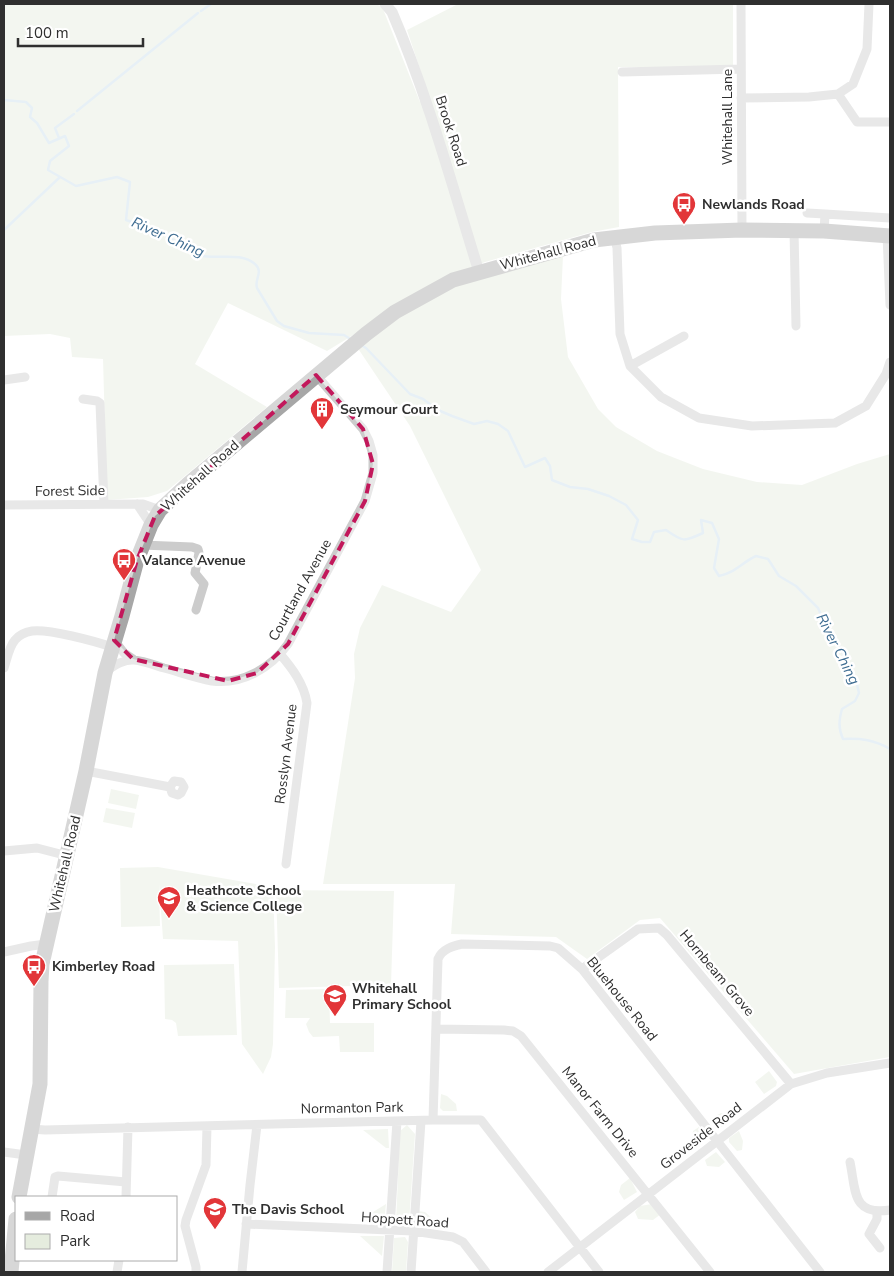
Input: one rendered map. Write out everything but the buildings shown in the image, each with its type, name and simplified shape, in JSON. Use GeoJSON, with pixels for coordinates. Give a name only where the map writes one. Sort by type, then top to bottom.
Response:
{"type":"FeatureCollection","features":[{"type":"Feature","properties":{"kind":"main road","name":"Whitehall Road"},"geometry":{"type":"LineString","coordinates":[[18,1196],[40,1084],[41,981],[46,944],[68,856],[105,673],[142,545],[160,510],[188,484],[366,334],[395,312],[453,280],[614,236],[742,230],[824,231],[888,235]]}},
{"type":"Feature","properties":{"kind":"main road"},"geometry":{"type":"LineString","coordinates":[[11,1272],[15,1230]]}},
{"type":"Feature","properties":{"kind":"street","name":"Brook Road"},"geometry":{"type":"LineString","coordinates":[[386,4],[392,12],[416,73],[445,158],[479,272]]}},
{"type":"Feature","properties":{"kind":"street","name":"Whitehall Lane"},"geometry":{"type":"LineString","coordinates":[[741,4],[742,230]]}},
{"type":"Feature","properties":{"kind":"street"},"geometry":{"type":"LineString","coordinates":[[740,98],[809,97],[838,94],[853,84],[867,49],[869,4]]}},
{"type":"Feature","properties":{"kind":"street"},"geometry":{"type":"LineString","coordinates":[[622,72],[740,69]]}},
{"type":"Feature","properties":{"kind":"street"},"geometry":{"type":"LineString","coordinates":[[838,94],[857,122],[890,122]]}},
{"type":"Feature","properties":{"kind":"street"},"geometry":{"type":"LineString","coordinates":[[807,212],[890,218]]}},
{"type":"Feature","properties":{"kind":"street"},"geometry":{"type":"LineString","coordinates":[[824,231],[826,214]]}},
{"type":"Feature","properties":{"kind":"street"},"geometry":{"type":"LineString","coordinates":[[794,230],[796,326]]}},
{"type":"Feature","properties":{"kind":"street"},"geometry":{"type":"LineString","coordinates":[[888,235],[890,306]]}},
{"type":"Feature","properties":{"kind":"street"},"geometry":{"type":"LineString","coordinates":[[614,236],[617,248],[620,334],[630,366],[661,397],[699,418],[752,426],[835,423],[866,406],[886,374],[890,362]]}},
{"type":"Feature","properties":{"kind":"street"},"geometry":{"type":"LineString","coordinates":[[630,366],[684,336]]}},
{"type":"Feature","properties":{"kind":"street","name":"Courtland Avenue"},"geometry":{"type":"LineString","coordinates":[[133,659],[212,681],[228,681],[257,673],[270,664],[288,644],[364,500],[373,473],[373,455],[363,429],[316,375]]}},
{"type":"Feature","properties":{"kind":"street"},"geometry":{"type":"LineString","coordinates":[[4,380],[25,377]]}},
{"type":"Feature","properties":{"kind":"street"},"geometry":{"type":"LineString","coordinates":[[83,399],[97,400],[100,403],[104,504]]}},
{"type":"Feature","properties":{"kind":"street"},"geometry":{"type":"LineString","coordinates":[[137,504],[151,526]]}},
{"type":"Feature","properties":{"kind":"street","name":"Forest Side"},"geometry":{"type":"LineString","coordinates":[[4,505],[143,504],[160,510]]}},
{"type":"Feature","properties":{"kind":"street"},"geometry":{"type":"LineString","coordinates":[[142,545],[192,547],[198,549],[195,573],[204,584],[196,610]]}},
{"type":"Feature","properties":{"kind":"street"},"geometry":{"type":"LineString","coordinates":[[4,668],[10,648],[16,639],[25,633],[34,631],[113,644],[133,659]]}},
{"type":"Feature","properties":{"kind":"street","name":"Rosslyn Avenue"},"geometry":{"type":"LineString","coordinates":[[280,654],[291,666],[299,680],[306,695],[307,703],[286,864]]}},
{"type":"Feature","properties":{"kind":"street"},"geometry":{"type":"LineString","coordinates":[[105,673],[115,664],[133,659]]}},
{"type":"Feature","properties":{"kind":"street"},"geometry":{"type":"LineString","coordinates":[[86,771],[170,787]]}},
{"type":"Feature","properties":{"kind":"street"},"geometry":{"type":"LineString","coordinates":[[4,851],[36,848],[68,856]]}},
{"type":"Feature","properties":{"kind":"street","name":"Hornbeam Grove"},"geometry":{"type":"LineString","coordinates":[[582,970],[638,929],[659,928],[668,935],[791,1084]]}},
{"type":"Feature","properties":{"kind":"street"},"geometry":{"type":"LineString","coordinates":[[4,952],[46,944]]}},
{"type":"Feature","properties":{"kind":"street","name":"Bluehouse Road"},"geometry":{"type":"LineString","coordinates":[[433,1120],[438,959],[440,954],[454,946],[550,946],[558,948],[582,970],[718,1140],[820,1272]]}},
{"type":"Feature","properties":{"kind":"street","name":"Manor Farm Drive"},"geometry":{"type":"LineString","coordinates":[[436,1029],[504,1030],[513,1031],[521,1036],[710,1272]]}},
{"type":"Feature","properties":{"kind":"street","name":"Groveside Road"},"geometry":{"type":"LineString","coordinates":[[548,1272],[791,1084],[827,1073],[890,1065]]}},
{"type":"Feature","properties":{"kind":"street","name":"Normanton Park"},"geometry":{"type":"LineString","coordinates":[[32,1129],[480,1120],[599,1272]]}},
{"type":"Feature","properties":{"kind":"street"},"geometry":{"type":"LineString","coordinates":[[387,1272],[398,1121]]}},
{"type":"Feature","properties":{"kind":"street"},"geometry":{"type":"LineString","coordinates":[[411,1272],[421,1121]]}},
{"type":"Feature","properties":{"kind":"street"},"geometry":{"type":"LineString","coordinates":[[242,1272],[257,1124]]}},
{"type":"Feature","properties":{"kind":"street"},"geometry":{"type":"LineString","coordinates":[[196,1272],[186,1220],[206,1165],[206,1126]]}},
{"type":"Feature","properties":{"kind":"street"},"geometry":{"type":"LineString","coordinates":[[126,1196],[128,1127]]}},
{"type":"Feature","properties":{"kind":"street"},"geometry":{"type":"LineString","coordinates":[[4,1152],[26,1155]]}},
{"type":"Feature","properties":{"kind":"street"},"geometry":{"type":"LineString","coordinates":[[850,1162],[856,1195],[861,1205],[867,1210],[877,1212],[890,1210]]}},
{"type":"Feature","properties":{"kind":"street"},"geometry":{"type":"LineString","coordinates":[[52,1196],[53,1180],[58,1176],[126,1182]]}},
{"type":"Feature","properties":{"kind":"street"},"geometry":{"type":"LineString","coordinates":[[877,1212],[878,1219],[869,1234],[880,1248]]}},
{"type":"Feature","properties":{"kind":"street","name":"Hoppett Road"},"geometry":{"type":"LineString","coordinates":[[246,1224],[413,1231],[453,1237],[463,1242],[486,1272]]}},
{"type":"Feature","properties":{"kind":"highlighted area"},"geometry":{"type":"Polygon","coordinates":[[[316,375],[363,429],[373,464],[365,501],[288,644],[257,673],[228,681],[133,659],[114,640],[137,560],[155,516],[316,375]]]}},
{"type":"Feature","properties":{"kind":"green space"},"geometry":{"type":"Polygon","coordinates":[[[4,4],[377,4],[383,9],[420,102],[430,99],[407,30],[458,4],[733,4],[733,67],[618,67],[619,227],[592,232],[485,262],[447,278],[327,351],[228,303],[195,364],[267,407],[167,491],[148,497],[107,500],[103,359],[72,357],[70,338],[50,334],[4,336],[4,4]]]}},
{"type":"Feature","properties":{"kind":"green space"},"geometry":{"type":"Polygon","coordinates":[[[563,256],[561,299],[568,357],[598,409],[616,427],[657,451],[703,469],[757,482],[802,485],[857,464],[890,454],[890,1057],[794,1074],[660,918],[640,920],[587,959],[556,937],[451,934],[455,884],[323,884],[355,678],[354,654],[360,628],[382,585],[451,612],[481,570],[410,426],[357,347],[390,318],[450,286],[563,256]]]}},
{"type":"Feature","properties":{"kind":"green space"},"geometry":{"type":"Polygon","coordinates":[[[111,789],[139,795],[136,809],[108,803],[111,789]]]}},
{"type":"Feature","properties":{"kind":"green space"},"geometry":{"type":"Polygon","coordinates":[[[106,808],[135,813],[132,828],[103,822],[106,808]]]}},
{"type":"Feature","properties":{"kind":"green space"},"geometry":{"type":"Polygon","coordinates":[[[158,867],[273,887],[275,947],[273,1044],[271,1057],[263,1074],[242,1044],[238,941],[163,939],[159,884],[160,926],[121,927],[120,868],[158,867]]]}},
{"type":"Feature","properties":{"kind":"green space"},"geometry":{"type":"Polygon","coordinates":[[[276,890],[394,891],[391,985],[279,988],[276,890]]]}},
{"type":"Feature","properties":{"kind":"green space"},"geometry":{"type":"Polygon","coordinates":[[[234,964],[237,1035],[178,1036],[176,1023],[165,1019],[164,965],[234,964]]]}},
{"type":"Feature","properties":{"kind":"green space"},"geometry":{"type":"Polygon","coordinates":[[[329,989],[330,1023],[374,1023],[374,1052],[340,1052],[339,1036],[313,1037],[306,1024],[310,1018],[285,1018],[286,990],[329,989]]]}},
{"type":"Feature","properties":{"kind":"green space"},"geometry":{"type":"Polygon","coordinates":[[[769,1071],[777,1082],[776,1086],[764,1094],[755,1082],[769,1071]]]}},
{"type":"Feature","properties":{"kind":"green space"},"geometry":{"type":"Polygon","coordinates":[[[441,1094],[447,1096],[456,1104],[457,1111],[443,1111],[440,1108],[441,1094]]]}},
{"type":"Feature","properties":{"kind":"green space"},"geometry":{"type":"Polygon","coordinates":[[[721,1113],[727,1114],[731,1121],[720,1128],[715,1127],[710,1119],[721,1113]]]}},
{"type":"Feature","properties":{"kind":"green space"},"geometry":{"type":"Polygon","coordinates":[[[407,1125],[415,1134],[409,1223],[396,1222],[400,1131],[407,1125]]]}},
{"type":"Feature","properties":{"kind":"green space"},"geometry":{"type":"Polygon","coordinates":[[[699,1127],[706,1136],[693,1147],[691,1143],[693,1131],[699,1127]]]}},
{"type":"Feature","properties":{"kind":"green space"},"geometry":{"type":"Polygon","coordinates":[[[388,1129],[389,1148],[386,1148],[363,1130],[388,1129]]]}},
{"type":"Feature","properties":{"kind":"green space"},"geometry":{"type":"Polygon","coordinates":[[[739,1131],[743,1141],[742,1150],[737,1151],[729,1142],[729,1138],[739,1131]]]}},
{"type":"Feature","properties":{"kind":"green space"},"geometry":{"type":"Polygon","coordinates":[[[716,1152],[725,1162],[719,1167],[707,1166],[705,1160],[716,1152]]]}},
{"type":"Feature","properties":{"kind":"green space"},"geometry":{"type":"Polygon","coordinates":[[[630,1178],[637,1192],[624,1200],[619,1192],[621,1185],[630,1178]]]}},
{"type":"Feature","properties":{"kind":"green space"},"geometry":{"type":"Polygon","coordinates":[[[386,1204],[384,1223],[360,1220],[386,1204]]]}},
{"type":"Feature","properties":{"kind":"green space"},"geometry":{"type":"Polygon","coordinates":[[[652,1204],[661,1214],[653,1220],[638,1219],[635,1212],[640,1206],[652,1204]]]}},
{"type":"Feature","properties":{"kind":"green space"},"geometry":{"type":"Polygon","coordinates":[[[418,1211],[425,1212],[433,1219],[432,1226],[422,1227],[419,1223],[418,1211]]]}},
{"type":"Feature","properties":{"kind":"green space"},"geometry":{"type":"Polygon","coordinates":[[[360,1236],[384,1236],[382,1256],[360,1236]]]}},
{"type":"Feature","properties":{"kind":"green space"},"geometry":{"type":"Polygon","coordinates":[[[405,1237],[408,1242],[406,1272],[392,1272],[394,1238],[405,1237]]]}},
{"type":"Feature","properties":{"kind":"waterway"},"geometry":{"type":"LineString","coordinates":[[201,11],[211,4]]}},
{"type":"Feature","properties":{"kind":"waterway"},"geometry":{"type":"LineString","coordinates":[[77,111],[198,13]]}},
{"type":"Feature","properties":{"kind":"waterway","name":"River Ching"},"geometry":{"type":"LineString","coordinates":[[4,100],[26,102],[32,108],[30,117],[37,123],[49,143],[65,136],[69,146],[50,161],[48,170],[76,186],[117,177],[130,182],[126,220],[169,237],[198,255],[237,257],[249,260],[258,267],[257,288],[277,321],[284,326],[309,333],[344,335],[352,340]]}},
{"type":"Feature","properties":{"kind":"waterway"},"geometry":{"type":"LineString","coordinates":[[59,138],[55,128],[74,114]]}},
{"type":"Feature","properties":{"kind":"waterway"},"geometry":{"type":"LineString","coordinates":[[4,230],[60,177]]}},
{"type":"Feature","properties":{"kind":"waterway","name":"River Ching"},"geometry":{"type":"LineString","coordinates":[[361,345],[410,394],[423,399],[438,410],[452,416],[474,424],[487,421],[498,424],[508,431],[525,467],[545,458],[550,466],[552,480],[570,487],[588,489],[609,496],[626,505],[638,520],[632,539],[650,542],[654,532],[666,530],[680,539],[692,538],[703,533],[701,520],[712,523],[719,539],[714,568],[719,576],[729,573],[756,556],[768,559],[779,576],[796,586],[818,608],[856,680],[859,693],[855,701],[842,709],[841,713],[840,728],[843,739],[862,739],[873,742],[890,749],[890,752]]}},
{"type":"Feature","properties":{"kind":"place","name":"Newlands Road"},"geometry":{"type":"Point","coordinates":[684,225]}},
{"type":"Feature","properties":{"kind":"place","name":"Seymour Court"},"geometry":{"type":"Point","coordinates":[322,430]}},
{"type":"Feature","properties":{"kind":"place","name":"Valance Avenue"},"geometry":{"type":"Point","coordinates":[124,581]}},
{"type":"Feature","properties":{"kind":"place","name":"Heathcote School & Science College"},"geometry":{"type":"Point","coordinates":[169,919]}},
{"type":"Feature","properties":{"kind":"place","name":"Kimberley Road"},"geometry":{"type":"Point","coordinates":[34,987]}},
{"type":"Feature","properties":{"kind":"place","name":"Whitehall Primary School"},"geometry":{"type":"Point","coordinates":[335,1017]}},
{"type":"Feature","properties":{"kind":"place","name":"The Davis School"},"geometry":{"type":"Point","coordinates":[215,1230]}}]}
